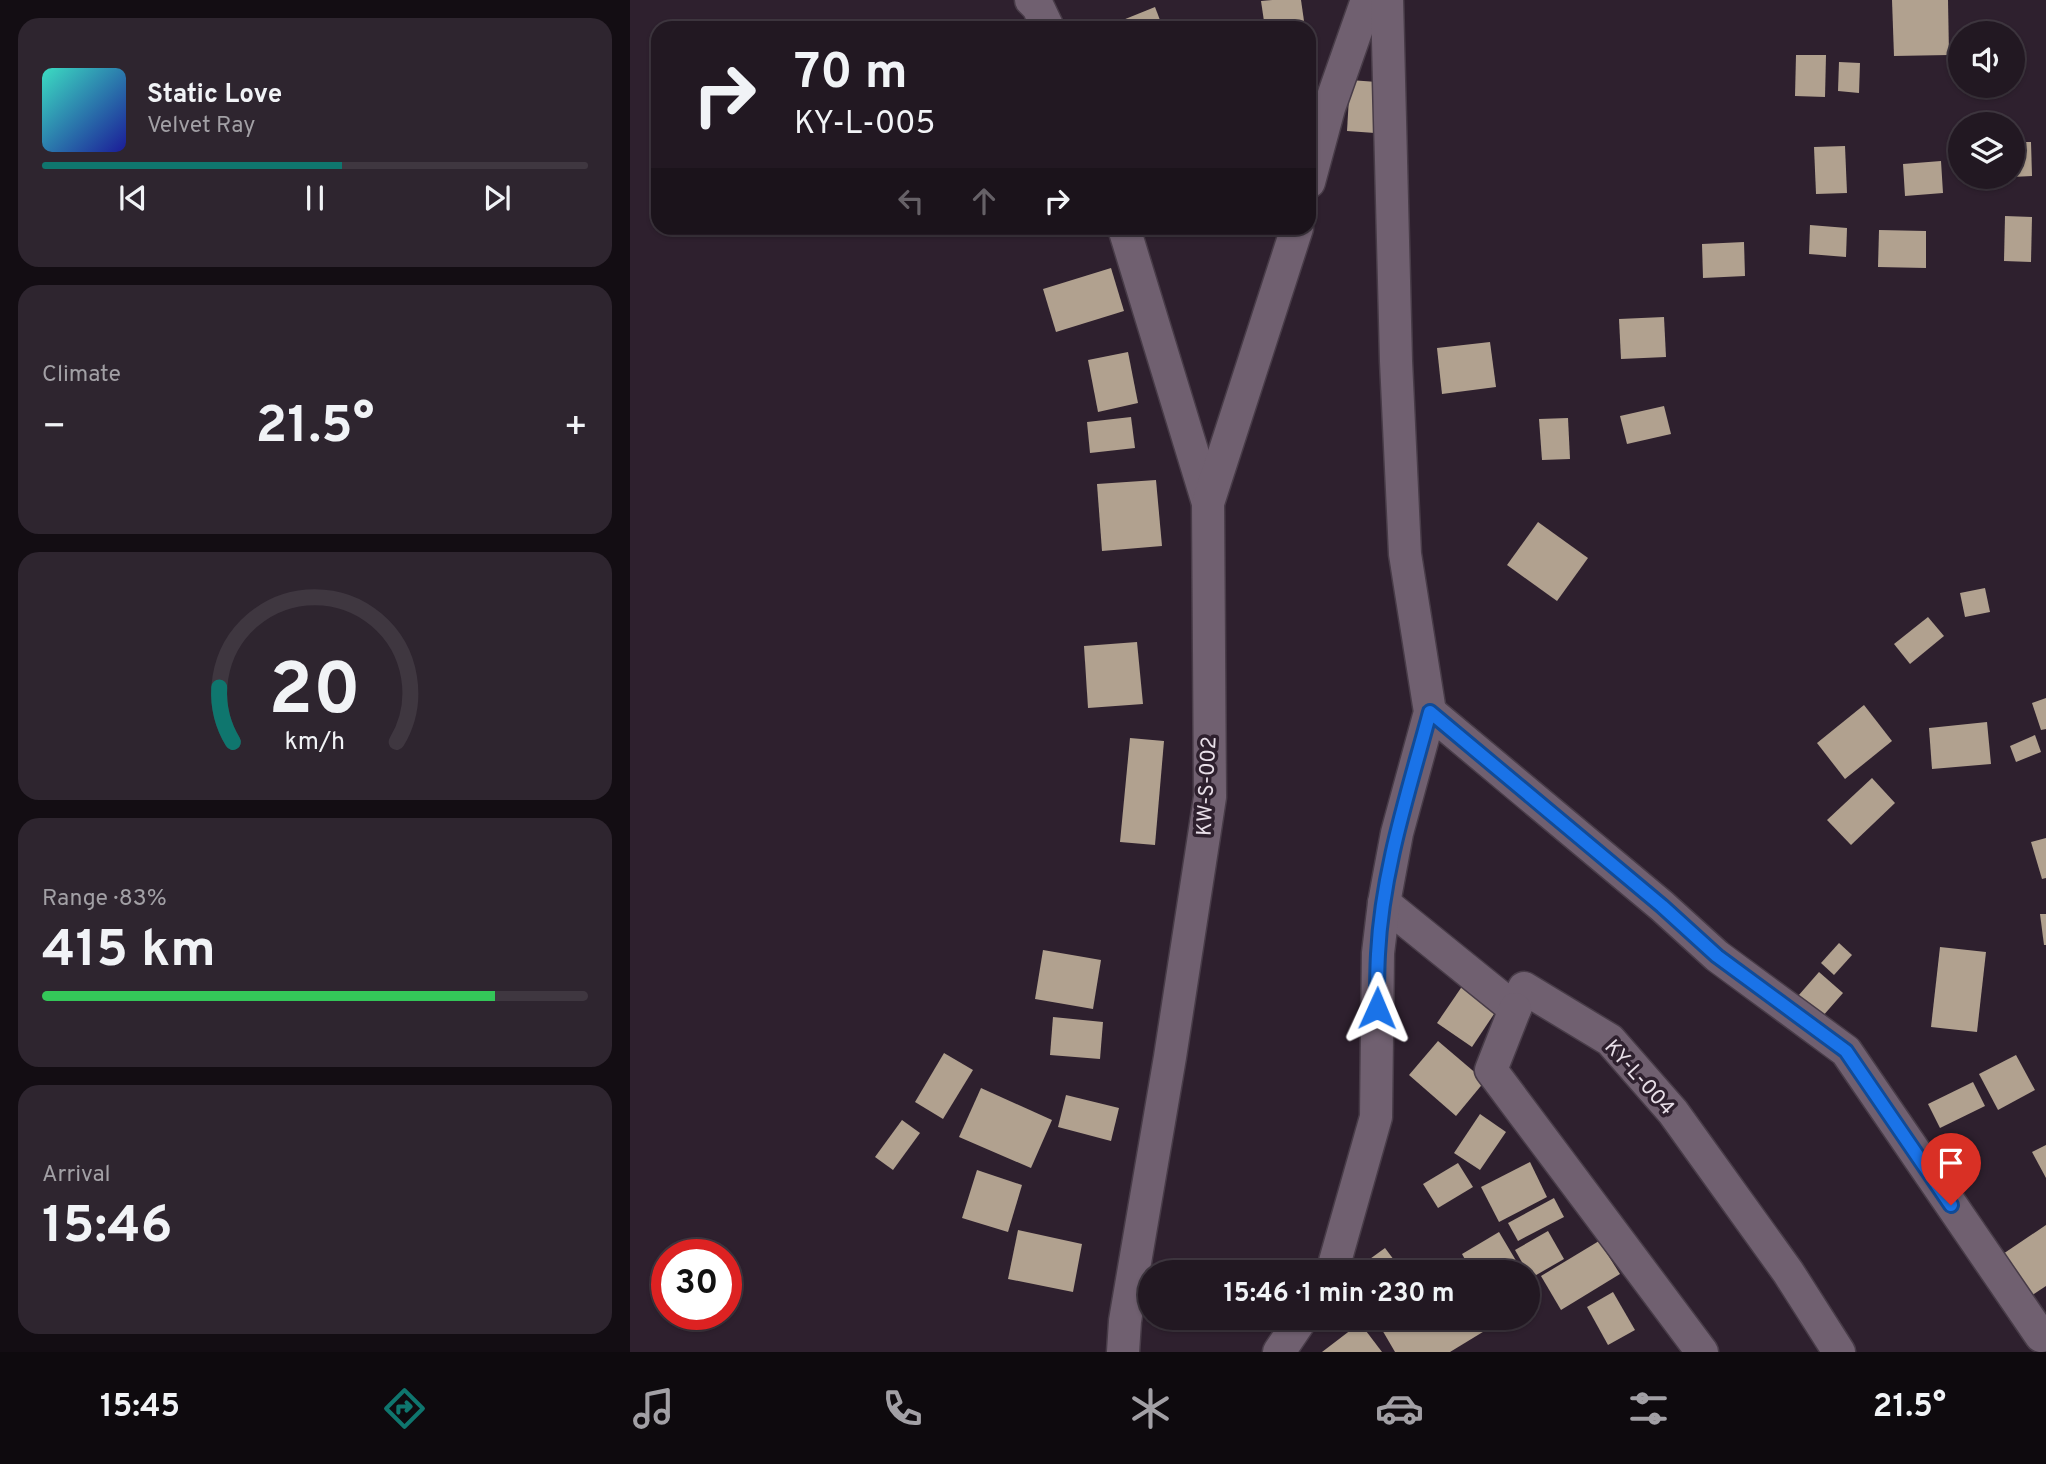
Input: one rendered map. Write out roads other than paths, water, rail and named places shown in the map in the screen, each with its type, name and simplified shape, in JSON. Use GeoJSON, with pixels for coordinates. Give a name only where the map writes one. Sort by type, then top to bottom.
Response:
{"type":"FeatureCollection","features":[{"type":"Feature","properties":{"kind":"street"},"geometry":{"type":"LineString","coordinates":[[1031,0],[1044,21]]}},
{"type":"Feature","properties":{"kind":"street"},"geometry":{"type":"LineString","coordinates":[[1316,155],[1328,108],[1367,0]]}},
{"type":"Feature","properties":{"kind":"street"},"geometry":{"type":"LineString","coordinates":[[1335,1260],[1376,1117],[1378,953],[1384,903],[1397,833],[1430,712],[1405,554],[1396,361],[1387,0]]}},
{"type":"Feature","properties":{"kind":"street"},"geometry":{"type":"LineString","coordinates":[[1126,235],[1208,503]]}},
{"type":"Feature","properties":{"kind":"street","name":"KW-S-002"},"geometry":{"type":"LineString","coordinates":[[1123,1352],[1125,1321],[1171,1057],[1210,797],[1208,503],[1295,235]]}},
{"type":"Feature","properties":{"kind":"street"},"geometry":{"type":"LineString","coordinates":[[1430,712],[1662,906],[1717,956],[1846,1051],[2037,1341]]}},
{"type":"Feature","properties":{"kind":"street"},"geometry":{"type":"LineString","coordinates":[[1384,903],[1515,1009],[1491,1070],[1702,1352]]}},
{"type":"Feature","properties":{"kind":"street","name":"KY-L-004"},"geometry":{"type":"LineString","coordinates":[[1515,1009],[1524,988],[1610,1040],[1673,1112],[1788,1272],[1839,1352]]}},
{"type":"Feature","properties":{"kind":"street"},"geometry":{"type":"LineString","coordinates":[[1279,1352],[1294,1330]]}}]}
